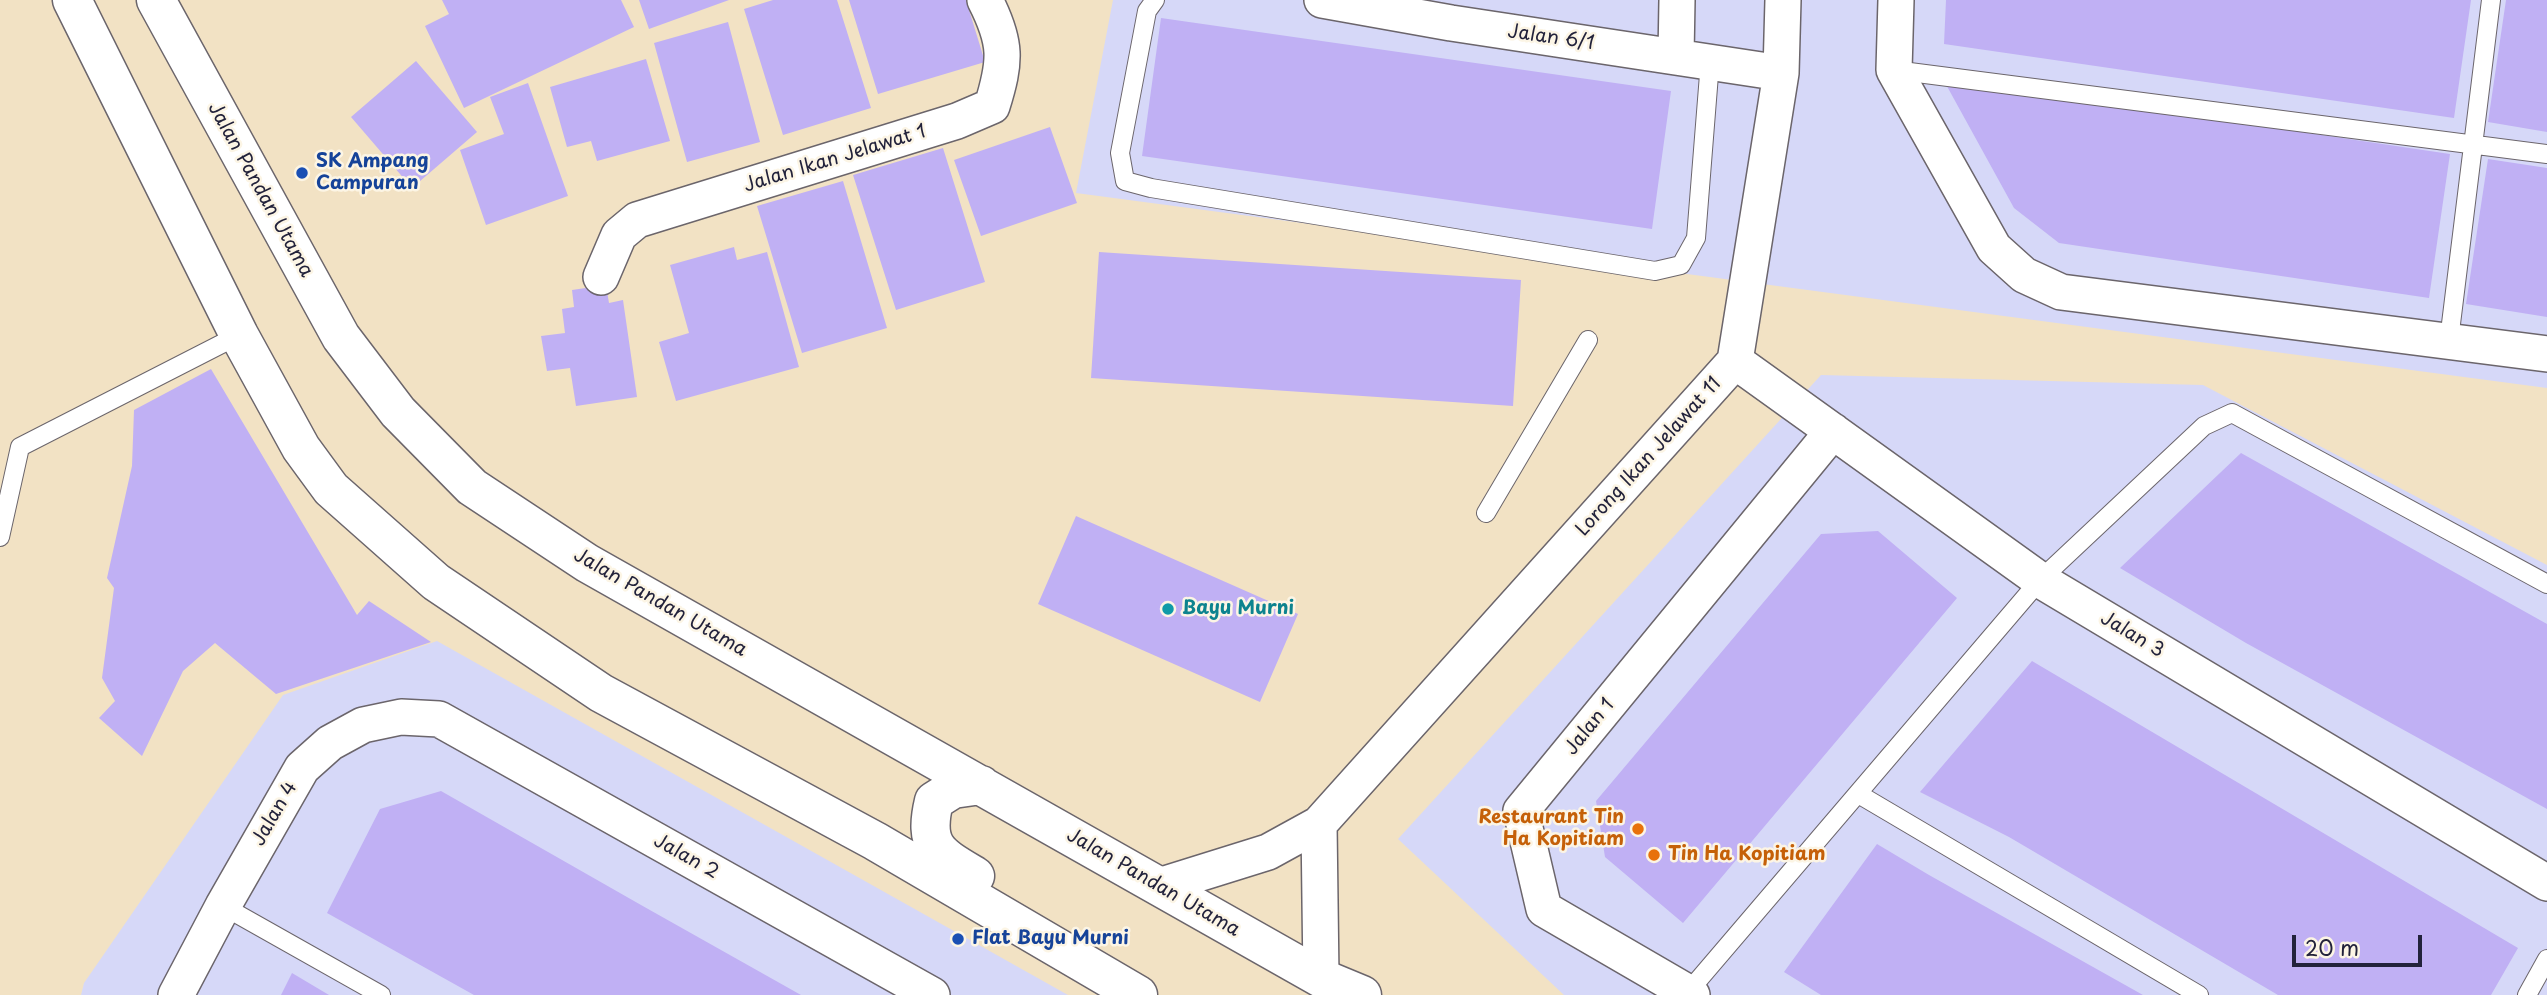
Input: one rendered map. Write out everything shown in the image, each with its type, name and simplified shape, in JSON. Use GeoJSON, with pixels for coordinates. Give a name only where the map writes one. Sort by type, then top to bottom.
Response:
{"type":"FeatureCollection","features":[{"type":"Feature","properties":{"kind":"main road"},"geometry":{"type":"LineString","coordinates":[[72,0],[240,335],[301,448],[331,489],[436,582],[601,693],[875,841],[1138,995]]}},
{"type":"Feature","properties":{"kind":"main road","name":"Jalan Pandan Utama"},"geometry":{"type":"LineString","coordinates":[[159,0],[341,337],[398,412],[472,486],[587,563],[1159,886],[1331,987],[1362,995]]}},
{"type":"Feature","properties":{"kind":"main road"},"geometry":{"type":"LineString","coordinates":[[981,785],[953,789],[934,802],[928,827],[940,855],[1069,933],[1104,976]]}},
{"type":"Feature","properties":{"kind":"street","name":"Jalan Ikan Jelawat 1"},"geometry":{"type":"LineString","coordinates":[[601,277],[619,235],[637,220],[957,121],[992,106],[1003,69],[998,26],[985,0]]}},
{"type":"Feature","properties":{"kind":"street","name":"Jalan 6/1"},"geometry":{"type":"LineString","coordinates":[[1322,0],[1451,12],[1675,57],[1781,74]]}},
{"type":"Feature","properties":{"kind":"street"},"geometry":{"type":"LineString","coordinates":[[1675,57],[1677,0]]}},
{"type":"Feature","properties":{"kind":"street","name":"Lorong Ikan Jelawat 11"},"geometry":{"type":"LineString","coordinates":[[1159,886],[1268,852],[1319,824],[1735,361],[1781,74],[1783,0]]}},
{"type":"Feature","properties":{"kind":"street"},"geometry":{"type":"LineString","coordinates":[[1896,0],[1894,70],[1994,248],[2024,275],[2061,292],[2547,354]]}},
{"type":"Feature","properties":{"kind":"street","name":"Jalan 3"},"geometry":{"type":"LineString","coordinates":[[1735,361],[2040,580],[2547,883]]}},
{"type":"Feature","properties":{"kind":"street","name":"Jalan 1"},"geometry":{"type":"LineString","coordinates":[[1690,994],[1544,909],[1521,811],[1833,431]]}},
{"type":"Feature","properties":{"kind":"street","name":"Jalan 4"},"geometry":{"type":"LineString","coordinates":[[176,995],[302,768],[330,743],[363,724],[401,717],[439,719]]}},
{"type":"Feature","properties":{"kind":"street","name":"Jalan 2"},"geometry":{"type":"LineString","coordinates":[[439,719],[932,995]]}},
{"type":"Feature","properties":{"kind":"street"},"geometry":{"type":"LineString","coordinates":[[1319,824],[1331,987]]}},
{"type":"Feature","properties":{"kind":"lane"},"geometry":{"type":"LineString","coordinates":[[1155,0],[1147,11],[1120,153],[1125,181],[1151,188],[1655,271],[1681,265],[1696,238],[1710,62]]}},
{"type":"Feature","properties":{"kind":"lane"},"geometry":{"type":"LineString","coordinates":[[2449,340],[2491,0]]}},
{"type":"Feature","properties":{"kind":"lane"},"geometry":{"type":"LineString","coordinates":[[1894,70],[2547,153]]}},
{"type":"Feature","properties":{"kind":"lane"},"geometry":{"type":"LineString","coordinates":[[0,537],[20,447],[240,335]]}},
{"type":"Feature","properties":{"kind":"lane"},"geometry":{"type":"LineString","coordinates":[[1486,513],[1588,340]]}},
{"type":"Feature","properties":{"kind":"lane"},"geometry":{"type":"LineString","coordinates":[[1690,994],[2040,580],[2204,426],[2232,413],[2547,584]]}},
{"type":"Feature","properties":{"kind":"lane"},"geometry":{"type":"LineString","coordinates":[[1860,795],[2199,995]]}},
{"type":"Feature","properties":{"kind":"lane"},"geometry":{"type":"LineString","coordinates":[[223,906],[381,995]]}},
{"type":"Feature","properties":{"kind":"lane"},"geometry":{"type":"LineString","coordinates":[[2527,995],[2547,959]]}},
{"type":"Feature","properties":{"kind":"shaded area"},"geometry":{"type":"Polygon","coordinates":[[[1113,0],[2547,0],[2547,388],[1076,193],[1113,0]]]}},
{"type":"Feature","properties":{"kind":"shaded area"},"geometry":{"type":"Polygon","coordinates":[[[1821,375],[2203,385],[2547,565],[2547,995],[1564,995],[1398,839],[1821,375]]]}},
{"type":"Feature","properties":{"kind":"shaded area"},"geometry":{"type":"Polygon","coordinates":[[[437,641],[1068,995],[81,995],[84,983],[283,695],[437,641]]]}},
{"type":"Feature","properties":{"kind":"building"},"geometry":{"type":"Polygon","coordinates":[[[442,0],[621,0],[634,27],[464,108],[425,26],[449,14],[442,0]]]}},
{"type":"Feature","properties":{"kind":"building"},"geometry":{"type":"Polygon","coordinates":[[[639,0],[729,0],[649,29],[639,0]]]}},
{"type":"Feature","properties":{"kind":"building"},"geometry":{"type":"Polygon","coordinates":[[[773,0],[837,0],[871,108],[783,135],[744,9],[773,0]]]}},
{"type":"Feature","properties":{"kind":"building"},"geometry":{"type":"Polygon","coordinates":[[[849,0],[966,0],[985,62],[878,94],[849,0]]]}},
{"type":"Feature","properties":{"kind":"building"},"geometry":{"type":"Polygon","coordinates":[[[1946,0],[2471,0],[2454,118],[1944,44],[1946,0]]]}},
{"type":"Feature","properties":{"kind":"building"},"geometry":{"type":"Polygon","coordinates":[[[2506,0],[2547,0],[2547,132],[2488,122],[2506,0]]]}},
{"type":"Feature","properties":{"kind":"building"},"geometry":{"type":"Polygon","coordinates":[[[1161,18],[1671,91],[1652,229],[1142,156],[1161,18]]]}},
{"type":"Feature","properties":{"kind":"building"},"geometry":{"type":"Polygon","coordinates":[[[728,22],[760,142],[687,162],[654,43],[728,22]]]}},
{"type":"Feature","properties":{"kind":"building"},"geometry":{"type":"Polygon","coordinates":[[[646,59],[670,141],[597,161],[591,141],[567,147],[550,87],[646,59]]]}},
{"type":"Feature","properties":{"kind":"building"},"geometry":{"type":"Polygon","coordinates":[[[416,61],[477,132],[412,188],[351,117],[416,61]]]}},
{"type":"Feature","properties":{"kind":"building"},"geometry":{"type":"Polygon","coordinates":[[[1943,79],[2450,154],[2429,298],[2059,243],[2014,208],[1943,79]]]}},
{"type":"Feature","properties":{"kind":"building"},"geometry":{"type":"Polygon","coordinates":[[[528,83],[568,196],[486,225],[460,150],[504,134],[490,97],[528,83]]]}},
{"type":"Feature","properties":{"kind":"building"},"geometry":{"type":"Polygon","coordinates":[[[1050,127],[1077,203],[981,236],[954,160],[1050,127]]]}},
{"type":"Feature","properties":{"kind":"building"},"geometry":{"type":"Polygon","coordinates":[[[943,148],[985,282],[896,310],[853,175],[943,148]]]}},
{"type":"Feature","properties":{"kind":"building"},"geometry":{"type":"Polygon","coordinates":[[[2488,159],[2547,168],[2547,317],[2466,304],[2488,159]]]}},
{"type":"Feature","properties":{"kind":"building"},"geometry":{"type":"Polygon","coordinates":[[[843,181],[887,328],[802,353],[757,206],[843,181]]]}},
{"type":"Feature","properties":{"kind":"building"},"geometry":{"type":"Polygon","coordinates":[[[734,247],[737,260],[767,252],[799,367],[676,401],[659,342],[689,333],[670,265],[734,247]]]}},
{"type":"Feature","properties":{"kind":"building"},"geometry":{"type":"Polygon","coordinates":[[[1099,252],[1521,280],[1513,406],[1091,378],[1099,252]]]}},
{"type":"Feature","properties":{"kind":"building"},"geometry":{"type":"Polygon","coordinates":[[[606,285],[609,303],[623,300],[637,397],[576,406],[570,368],[547,371],[541,336],[565,333],[562,309],[574,307],[572,290],[606,285]]]}},
{"type":"Feature","properties":{"kind":"building"},"geometry":{"type":"Polygon","coordinates":[[[211,369],[357,615],[369,601],[431,642],[276,694],[215,643],[183,671],[142,756],[99,718],[115,701],[102,678],[114,588],[107,578],[132,466],[134,410],[211,369]]]}},
{"type":"Feature","properties":{"kind":"building"},"geometry":{"type":"Polygon","coordinates":[[[2241,453],[2547,624],[2547,809],[2246,643],[2120,568],[2241,453]]]}},
{"type":"Feature","properties":{"kind":"building","name":"Bayu Murni"},"geometry":{"type":"Polygon","coordinates":[[[1076,516],[1298,614],[1260,702],[1038,604],[1076,516]]]}},
{"type":"Feature","properties":{"kind":"building"},"geometry":{"type":"Polygon","coordinates":[[[1878,531],[1957,598],[1683,923],[1605,857],[1596,801],[1821,534],[1878,531]]]}},
{"type":"Feature","properties":{"kind":"building"},"geometry":{"type":"Polygon","coordinates":[[[2032,661],[2518,948],[2491,995],[2278,995],[2009,837],[1920,792],[2032,661]]]}},
{"type":"Feature","properties":{"kind":"building"},"geometry":{"type":"Polygon","coordinates":[[[441,791],[801,995],[474,995],[327,913],[380,809],[441,791]]]}},
{"type":"Feature","properties":{"kind":"building"},"geometry":{"type":"Polygon","coordinates":[[[1877,844],[2143,995],[1821,995],[1784,972],[1877,844]]]}},
{"type":"Feature","properties":{"kind":"building"},"geometry":{"type":"Polygon","coordinates":[[[292,973],[329,995],[281,995],[292,973]]]}},
{"type":"Feature","properties":{"kind":"place","name":"SK Ampang Campuran"},"geometry":{"type":"Point","coordinates":[302,173]}},
{"type":"Feature","properties":{"kind":"place","name":"Bayu Murni"},"geometry":{"type":"Point","coordinates":[1168,609]}},
{"type":"Feature","properties":{"kind":"place","name":"Restaurant Tin Ha Kopitiam"},"geometry":{"type":"Point","coordinates":[1638,829]}},
{"type":"Feature","properties":{"kind":"place","name":"Tin Ha Kopitiam"},"geometry":{"type":"Point","coordinates":[1654,855]}},
{"type":"Feature","properties":{"kind":"place","name":"Flat Bayu Murni"},"geometry":{"type":"Point","coordinates":[958,939]}}]}
